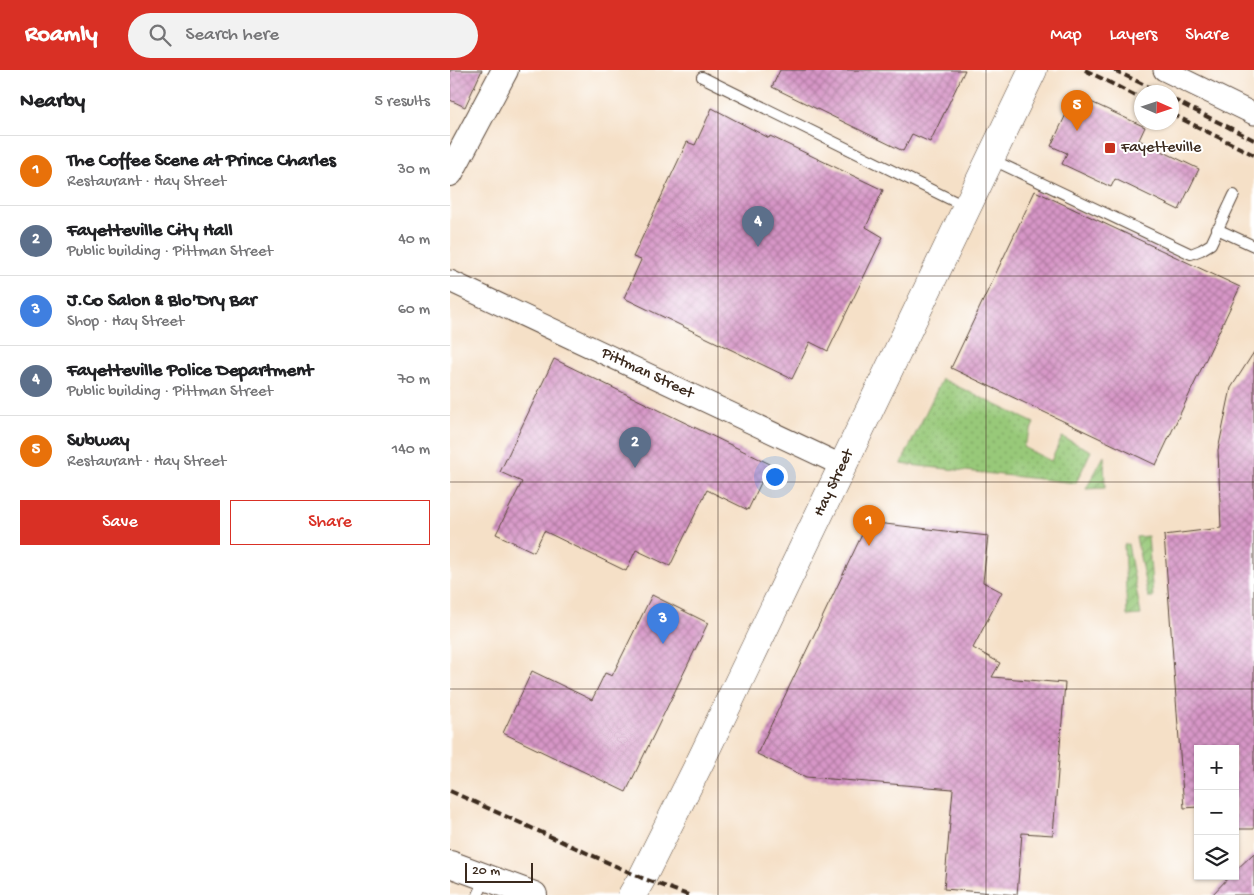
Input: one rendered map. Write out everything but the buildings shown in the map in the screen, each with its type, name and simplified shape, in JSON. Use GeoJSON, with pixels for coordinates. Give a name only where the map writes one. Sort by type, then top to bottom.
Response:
{"type":"FeatureCollection","features":[{"type":"Feature","properties":{"kind":"main road","name":"Hay Street"},"geometry":{"type":"LineString","coordinates":[[632,895],[702,758],[1033,70]]}},
{"type":"Feature","properties":{"kind":"street"},"geometry":{"type":"LineString","coordinates":[[450,173],[505,70]]}},
{"type":"Feature","properties":{"kind":"street"},"geometry":{"type":"LineString","coordinates":[[1164,70],[1254,114]]}},
{"type":"Feature","properties":{"kind":"street","name":"Pittman Street"},"geometry":{"type":"LineString","coordinates":[[450,281],[843,466]]}},
{"type":"Feature","properties":{"kind":"street"},"geometry":{"type":"LineString","coordinates":[[450,864],[482,886],[534,895]]}},
{"type":"Feature","properties":{"kind":"lane"},"geometry":{"type":"LineString","coordinates":[[702,77],[967,207]]}},
{"type":"Feature","properties":{"kind":"lane"},"geometry":{"type":"LineString","coordinates":[[990,159],[1190,254],[1211,244],[1234,195]]}},
{"type":"Feature","properties":{"kind":"lane"},"geometry":{"type":"LineString","coordinates":[[1218,229],[1254,246]]}},
{"type":"Feature","properties":{"kind":"green space"},"geometry":{"type":"Polygon","coordinates":[[[942,379],[1034,423],[1023,447],[1051,461],[1062,437],[1091,451],[1076,483],[901,464],[942,379]]]}},
{"type":"Feature","properties":{"kind":"green space"},"geometry":{"type":"Polygon","coordinates":[[[1104,456],[1105,488],[1086,489],[1104,456]]]}},
{"type":"Feature","properties":{"kind":"green space"},"geometry":{"type":"Polygon","coordinates":[[[1148,536],[1153,597],[1148,597],[1136,537],[1148,536]]]}},
{"type":"Feature","properties":{"kind":"green space"},"geometry":{"type":"Polygon","coordinates":[[[1128,544],[1141,615],[1127,616],[1124,545],[1128,544]]]}},
{"type":"Feature","properties":{"kind":"railway"},"geometry":{"type":"LineString","coordinates":[[1085,70],[1134,95]]}},
{"type":"Feature","properties":{"kind":"railway"},"geometry":{"type":"LineString","coordinates":[[1114,70],[1145,85]]}},
{"type":"Feature","properties":{"kind":"railway"},"geometry":{"type":"LineString","coordinates":[[1179,102],[1254,140]]}},
{"type":"Feature","properties":{"kind":"railway"},"geometry":{"type":"LineString","coordinates":[[1179,118],[1254,155]]}},
{"type":"Feature","properties":{"kind":"railway"},"geometry":{"type":"LineString","coordinates":[[450,791],[642,878],[688,895]]}},
{"type":"Feature","properties":{"kind":"place","name":"Subway"},"geometry":{"type":"Point","coordinates":[1077,131]}},
{"type":"Feature","properties":{"kind":"place","name":"Fayetteville"},"geometry":{"type":"Point","coordinates":[1110,148]}},
{"type":"Feature","properties":{"kind":"place","name":"Fayetteville Police Department"},"geometry":{"type":"Point","coordinates":[758,247]}},
{"type":"Feature","properties":{"kind":"place","name":"Fayetteville City Hall"},"geometry":{"type":"Point","coordinates":[635,468]}},
{"type":"Feature","properties":{"kind":"place","name":"The Coffee Scene at Prince Charles"},"geometry":{"type":"Point","coordinates":[869,546]}},
{"type":"Feature","properties":{"kind":"place","name":"J.Co Salon & Blo'Dry Bar"},"geometry":{"type":"Point","coordinates":[663,644]}}]}
